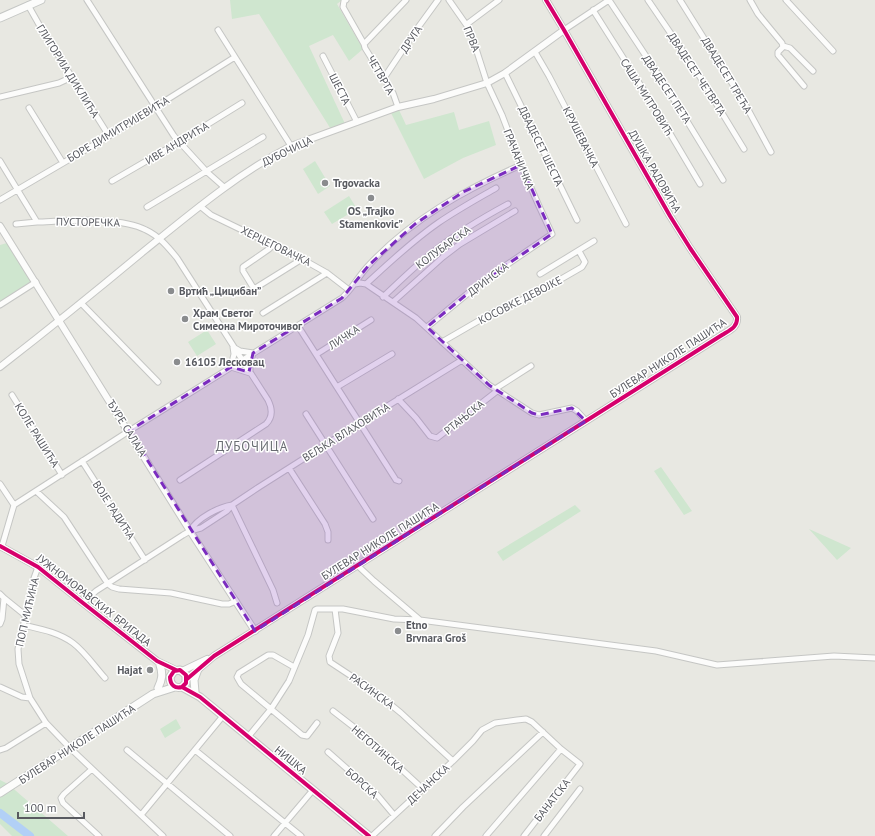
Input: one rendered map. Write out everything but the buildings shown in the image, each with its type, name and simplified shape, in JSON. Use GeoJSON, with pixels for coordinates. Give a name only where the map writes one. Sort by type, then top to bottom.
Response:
{"type":"FeatureCollection","features":[{"type":"Feature","properties":{"kind":"main road"},"geometry":{"type":"LineString","coordinates":[[0,18],[41,0]]}},
{"type":"Feature","properties":{"kind":"main road"},"geometry":{"type":"LineString","coordinates":[[158,688],[162,675],[159,663]]}},
{"type":"Feature","properties":{"kind":"main road"},"geometry":{"type":"LineString","coordinates":[[198,669],[194,680],[198,695]]}},
{"type":"Feature","properties":{"kind":"main road"},"geometry":{"type":"LineString","coordinates":[[179,671],[186,675],[183,684],[171,684],[170,679],[172,673],[179,671]]}},
{"type":"Feature","properties":{"kind":"main road","name":"БУЛЕВАР НИКОЛЕ ПАШИЋА"},"geometry":{"type":"LineString","coordinates":[[153,694],[170,679]]}},
{"type":"Feature","properties":{"kind":"main road","name":"БУЛЕВАР НИКОЛЕ ПАШИЋА"},"geometry":{"type":"LineString","coordinates":[[1,792],[153,694],[183,684]]}},
{"type":"Feature","properties":{"kind":"main road","name":"НИШКА"},"geometry":{"type":"LineString","coordinates":[[183,684],[371,836]]}},
{"type":"Feature","properties":{"kind":"street"},"geometry":{"type":"LineString","coordinates":[[87,0],[179,142],[207,172],[224,187]]}},
{"type":"Feature","properties":{"kind":"street"},"geometry":{"type":"LineString","coordinates":[[364,44],[406,0]]}},
{"type":"Feature","properties":{"kind":"street","name":"ДРУГА"},"geometry":{"type":"LineString","coordinates":[[384,78],[421,22],[438,0]]}},
{"type":"Feature","properties":{"kind":"street","name":"ПРВА"},"geometry":{"type":"LineString","coordinates":[[449,0],[467,24],[475,42],[487,83]]}},
{"type":"Feature","properties":{"kind":"street"},"geometry":{"type":"LineString","coordinates":[[467,24],[499,0]]}},
{"type":"Feature","properties":{"kind":"street","name":"ДУШКА РАДОВИЋА"},"geometry":{"type":"LineString","coordinates":[[546,0],[670,216],[736,316]]}},
{"type":"Feature","properties":{"kind":"street","name":"ДУБОЧИЦА"},"geometry":{"type":"LineString","coordinates":[[0,367],[60,321],[224,187],[264,162],[291,146],[398,107],[434,99],[487,83],[505,73],[535,52],[593,10],[601,2],[609,0]]}},
{"type":"Feature","properties":{"kind":"street","name":"ДВАДЕСЕТ ПЕТА"},"geometry":{"type":"LineString","coordinates":[[609,0],[665,85],[723,180]]}},
{"type":"Feature","properties":{"kind":"street","name":"ДВАДЕСЕТ ЧЕТВРТА"},"geometry":{"type":"LineString","coordinates":[[648,0],[697,72],[744,150]]}},
{"type":"Feature","properties":{"kind":"street","name":"ДВАДЕСЕТ ТРЕЋА"},"geometry":{"type":"LineString","coordinates":[[680,0],[745,104],[771,152]]}},
{"type":"Feature","properties":{"kind":"street"},"geometry":{"type":"LineString","coordinates":[[750,0],[758,14],[783,46],[790,48],[812,71]]}},
{"type":"Feature","properties":{"kind":"street"},"geometry":{"type":"LineString","coordinates":[[786,0],[833,51]]}},
{"type":"Feature","properties":{"kind":"street","name":"ЧЕТВРТА"},"geometry":{"type":"LineString","coordinates":[[345,1],[343,7],[365,48],[393,93],[398,107]]}},
{"type":"Feature","properties":{"kind":"street","name":"ГЛИГОРИЈА ДИКЛИЋА"},"geometry":{"type":"LineString","coordinates":[[28,5],[109,136]]}},
{"type":"Feature","properties":{"kind":"street","name":"САША МИТРОВИЋ"},"geometry":{"type":"LineString","coordinates":[[593,10],[655,108],[700,184]]}},
{"type":"Feature","properties":{"kind":"street"},"geometry":{"type":"LineString","coordinates":[[218,30],[291,146]]}},
{"type":"Feature","properties":{"kind":"street"},"geometry":{"type":"LineString","coordinates":[[783,46],[778,52],[778,55],[804,86]]}},
{"type":"Feature","properties":{"kind":"street","name":"КРУШЕВАЧКА"},"geometry":{"type":"LineString","coordinates":[[535,52],[626,224]]}},
{"type":"Feature","properties":{"kind":"street","name":"ШЕСТА"},"geometry":{"type":"LineString","coordinates":[[323,56],[357,122]]}},
{"type":"Feature","properties":{"kind":"street","name":"БОРЕ ДИМИТРИЈЕВИЋА"},"geometry":{"type":"LineString","coordinates":[[0,200],[109,136],[235,57]]}},
{"type":"Feature","properties":{"kind":"street","name":"ДВАДЕСЕТ ШЕСТА"},"geometry":{"type":"LineString","coordinates":[[505,73],[577,220]]}},
{"type":"Feature","properties":{"kind":"street"},"geometry":{"type":"LineString","coordinates":[[0,97],[59,82],[72,77]]}},
{"type":"Feature","properties":{"kind":"street","name":"ГРАЧАНИЧКА"},"geometry":{"type":"LineString","coordinates":[[487,83],[502,115],[538,206],[552,234]]}},
{"type":"Feature","properties":{"kind":"street","name":"ИВЕ АНДРИЋА"},"geometry":{"type":"LineString","coordinates":[[112,181],[242,103]]}},
{"type":"Feature","properties":{"kind":"street"},"geometry":{"type":"LineString","coordinates":[[29,108],[63,163]]}},
{"type":"Feature","properties":{"kind":"street"},"geometry":{"type":"LineString","coordinates":[[147,208],[263,137]]}},
{"type":"Feature","properties":{"kind":"street"},"geometry":{"type":"LineString","coordinates":[[0,161],[37,222]]}},
{"type":"Feature","properties":{"kind":"street"},"geometry":{"type":"LineString","coordinates":[[1,546],[14,505],[129,430],[342,298],[369,265],[415,224],[464,192],[521,165]]}},
{"type":"Feature","properties":{"kind":"street"},"geometry":{"type":"LineString","coordinates":[[366,284],[426,232],[457,211],[496,188]]}},
{"type":"Feature","properties":{"kind":"street","name":"КОЛУБАРСКА"},"geometry":{"type":"LineString","coordinates":[[383,297],[406,274],[456,234],[508,204]]}},
{"type":"Feature","properties":{"kind":"street","name":"ХЕРЦЕГОВАЧКА"},"geometry":{"type":"LineString","coordinates":[[200,206],[211,215],[274,244],[327,273],[349,290]]}},
{"type":"Feature","properties":{"kind":"street"},"geometry":{"type":"LineString","coordinates":[[393,302],[425,272],[460,244],[515,211]]}},
{"type":"Feature","properties":{"kind":"street","name":"ПУСТОРЕЧКА"},"geometry":{"type":"LineString","coordinates":[[16,224],[37,222],[118,221],[137,225],[151,232],[178,258],[270,405],[272,413],[269,421],[263,427],[180,480]]}},
{"type":"Feature","properties":{"kind":"street","name":"ЂУРЕ САЛАЈА"},"geometry":{"type":"LineString","coordinates":[[0,226],[129,430],[190,531],[255,631]]}},
{"type":"Feature","properties":{"kind":"street","name":"ДРИНСКА"},"geometry":{"type":"LineString","coordinates":[[427,327],[483,281],[552,234]]}},
{"type":"Feature","properties":{"kind":"street","name":"КОСОВКЕ ДЕВОЈКЕ"},"geometry":{"type":"LineString","coordinates":[[540,274],[594,241]]}},
{"type":"Feature","properties":{"kind":"street"},"geometry":{"type":"LineString","coordinates":[[274,244],[243,267],[243,271],[254,289],[302,259]]}},
{"type":"Feature","properties":{"kind":"street","name":"КОСОВКЕ ДЕВОЈКЕ"},"geometry":{"type":"LineString","coordinates":[[442,342],[499,308],[508,307],[582,267],[585,262],[579,251]]}},
{"type":"Feature","properties":{"kind":"street"},"geometry":{"type":"LineString","coordinates":[[264,313],[327,273]]}},
{"type":"Feature","properties":{"kind":"street"},"geometry":{"type":"LineString","coordinates":[[0,304],[36,282]]}},
{"type":"Feature","properties":{"kind":"street"},"geometry":{"type":"LineString","coordinates":[[355,284],[366,284],[383,297],[393,302],[427,327],[496,390],[534,414],[572,408],[577,411],[586,421]]}},
{"type":"Feature","properties":{"kind":"street"},"geometry":{"type":"LineString","coordinates":[[81,303],[158,382]]}},
{"type":"Feature","properties":{"kind":"street","name":"БУЛЕВАР НИКОЛЕ ПАШИЋА"},"geometry":{"type":"LineString","coordinates":[[183,684],[214,656],[733,329],[737,321],[736,316]]}},
{"type":"Feature","properties":{"kind":"street","name":"ЛИЧКА"},"geometry":{"type":"LineString","coordinates":[[317,354],[371,320]]}},
{"type":"Feature","properties":{"kind":"street"},"geometry":{"type":"LineString","coordinates":[[298,326],[398,481]]}},
{"type":"Feature","properties":{"kind":"street"},"geometry":{"type":"LineString","coordinates":[[233,347],[240,351],[253,353]]}},
{"type":"Feature","properties":{"kind":"street"},"geometry":{"type":"LineString","coordinates":[[231,367],[234,354],[233,347]]}},
{"type":"Feature","properties":{"kind":"street"},"geometry":{"type":"LineString","coordinates":[[231,367],[250,373],[253,353]]}},
{"type":"Feature","properties":{"kind":"street"},"geometry":{"type":"LineString","coordinates":[[338,387],[392,354]]}},
{"type":"Feature","properties":{"kind":"street","name":"ВЕЉКА ВЛАХОВИЋА"},"geometry":{"type":"LineString","coordinates":[[82,603],[92,594],[190,531],[197,522],[215,510],[224,506],[232,505],[462,360]]}},
{"type":"Feature","properties":{"kind":"street","name":"РТАЊСКА"},"geometry":{"type":"LineString","coordinates":[[398,399],[430,436],[437,438],[496,390],[531,366]]}},
{"type":"Feature","properties":{"kind":"street","name":"КОЛЕ РАШИЋА"},"geometry":{"type":"LineString","coordinates":[[12,395],[62,475]]}},
{"type":"Feature","properties":{"kind":"street"},"geometry":{"type":"LineString","coordinates":[[306,414],[373,519]]}},
{"type":"Feature","properties":{"kind":"street","name":"ВОЈЕ РАДИЋА"},"geometry":{"type":"LineString","coordinates":[[82,461],[145,560]]}},
{"type":"Feature","properties":{"kind":"street"},"geometry":{"type":"LineString","coordinates":[[289,468],[325,524],[328,532],[328,540]]}},
{"type":"Feature","properties":{"kind":"street"},"geometry":{"type":"LineString","coordinates":[[0,484],[14,505]]}},
{"type":"Feature","properties":{"kind":"street"},"geometry":{"type":"LineString","coordinates":[[36,492],[64,517],[108,584],[112,587],[119,589],[171,593],[222,604],[228,604],[236,601]]}},
{"type":"Feature","properties":{"kind":"street"},"geometry":{"type":"LineString","coordinates":[[232,505],[273,590],[277,603]]}},
{"type":"Feature","properties":{"kind":"street","name":"ЈУЖНОМОРАВСКИХ БРИГАДА"},"geometry":{"type":"LineString","coordinates":[[1,546],[38,567],[159,663],[179,671]]}},
{"type":"Feature","properties":{"kind":"street"},"geometry":{"type":"LineString","coordinates":[[358,566],[420,620]]}},
{"type":"Feature","properties":{"kind":"street","name":"ПОП МИЋИНА"},"geometry":{"type":"LineString","coordinates":[[38,567],[25,615],[18,656],[21,673],[30,698],[46,722],[70,748],[163,836]]}},
{"type":"Feature","properties":{"kind":"street"},"geometry":{"type":"LineString","coordinates":[[2,596],[25,615]]}},
{"type":"Feature","properties":{"kind":"street"},"geometry":{"type":"LineString","coordinates":[[0,624],[2,619],[2,596]]}},
{"type":"Feature","properties":{"kind":"street"},"geometry":{"type":"LineString","coordinates":[[248,737],[271,709],[289,681],[308,635],[315,610],[317,609],[335,609],[394,619],[420,620],[656,651],[717,665],[834,656],[875,658]]}},
{"type":"Feature","properties":{"kind":"street","name":"РАСИНСКА"},"geometry":{"type":"LineString","coordinates":[[335,609],[338,633],[329,656],[330,662],[374,691],[401,713],[453,761]]}},
{"type":"Feature","properties":{"kind":"street"},"geometry":{"type":"LineString","coordinates":[[23,625],[53,632],[67,639],[78,647],[105,678]]}},
{"type":"Feature","properties":{"kind":"street"},"geometry":{"type":"LineString","coordinates":[[294,667],[273,655],[268,655],[239,673],[238,679],[241,684],[305,736],[309,734],[317,723]]}},
{"type":"Feature","properties":{"kind":"street"},"geometry":{"type":"LineString","coordinates":[[179,671],[214,656]]}},
{"type":"Feature","properties":{"kind":"street","name":"ЈУЖНОМОРАВСКИХ БРИГАДА"},"geometry":{"type":"LineString","coordinates":[[159,663],[170,679]]}},
{"type":"Feature","properties":{"kind":"street"},"geometry":{"type":"LineString","coordinates":[[0,687],[22,697],[30,698]]}},
{"type":"Feature","properties":{"kind":"street","name":"НЕГОТИНСКА"},"geometry":{"type":"LineString","coordinates":[[333,711],[364,735],[423,789]]}},
{"type":"Feature","properties":{"kind":"street"},"geometry":{"type":"LineString","coordinates":[[141,815],[223,716]]}},
{"type":"Feature","properties":{"kind":"street","name":"ДЕЧАНСКА"},"geometry":{"type":"LineString","coordinates":[[371,836],[453,761],[482,730],[494,723],[526,720],[532,722],[543,732]]}},
{"type":"Feature","properties":{"kind":"street"},"geometry":{"type":"LineString","coordinates":[[0,750],[6,748],[46,722]]}},
{"type":"Feature","properties":{"kind":"street"},"geometry":{"type":"LineString","coordinates":[[435,836],[468,801],[543,732],[561,749],[486,836]]}},
{"type":"Feature","properties":{"kind":"street","name":"БАНАТСКА"},"geometry":{"type":"LineString","coordinates":[[524,836],[580,764],[561,749]]}},
{"type":"Feature","properties":{"kind":"street"},"geometry":{"type":"LineString","coordinates":[[127,750],[230,836]]}},
{"type":"Feature","properties":{"kind":"street"},"geometry":{"type":"LineString","coordinates":[[196,750],[301,836]]}},
{"type":"Feature","properties":{"kind":"street","name":"БОРСКА"},"geometry":{"type":"LineString","coordinates":[[328,752],[378,796],[394,815]]}},
{"type":"Feature","properties":{"kind":"street"},"geometry":{"type":"LineString","coordinates":[[92,768],[61,798],[63,803],[99,836]]}},
{"type":"Feature","properties":{"kind":"street"},"geometry":{"type":"LineString","coordinates":[[544,836],[580,788]]}},
{"type":"Feature","properties":{"kind":"street"},"geometry":{"type":"LineString","coordinates":[[274,836],[313,790]]}},
{"type":"Feature","properties":{"kind":"highlighted area"},"geometry":{"type":"Polygon","coordinates":[[[521,165],[552,234],[483,281],[427,327],[489,385],[532,413],[539,415],[572,408],[586,421],[255,631],[129,431],[231,367],[249,372],[253,353],[342,298],[369,265],[415,224],[463,192],[521,165]]]}},
{"type":"Feature","properties":{"kind":"green space"},"geometry":{"type":"Polygon","coordinates":[[[230,0],[342,0],[337,4],[363,49],[349,61],[333,35],[309,46],[346,126],[332,131],[259,14],[232,19],[230,0]]]}},
{"type":"Feature","properties":{"kind":"green space"},"geometry":{"type":"Polygon","coordinates":[[[399,110],[406,125],[454,112],[459,130],[489,121],[496,145],[463,158],[424,179],[391,113],[399,110]]]}},
{"type":"Feature","properties":{"kind":"green space"},"geometry":{"type":"Polygon","coordinates":[[[315,161],[330,186],[318,194],[303,169],[315,161]]]}},
{"type":"Feature","properties":{"kind":"green space"},"geometry":{"type":"Polygon","coordinates":[[[349,196],[357,209],[332,224],[324,212],[349,196]]]}},
{"type":"Feature","properties":{"kind":"green space"},"geometry":{"type":"Polygon","coordinates":[[[7,243],[31,282],[0,302],[0,245],[7,243]]]}},
{"type":"Feature","properties":{"kind":"green space"},"geometry":{"type":"Polygon","coordinates":[[[207,330],[216,344],[197,356],[188,342],[207,330]]]}},
{"type":"Feature","properties":{"kind":"green space"},"geometry":{"type":"Polygon","coordinates":[[[661,467],[692,511],[684,515],[654,471],[661,467]]]}},
{"type":"Feature","properties":{"kind":"green space"},"geometry":{"type":"Polygon","coordinates":[[[575,505],[581,511],[503,561],[497,552],[575,505]]]}},
{"type":"Feature","properties":{"kind":"green space"},"geometry":{"type":"Polygon","coordinates":[[[809,529],[851,548],[837,560],[809,529]]]}},
{"type":"Feature","properties":{"kind":"green space"},"geometry":{"type":"Polygon","coordinates":[[[176,719],[181,728],[165,738],[160,729],[176,719]]]}},
{"type":"Feature","properties":{"kind":"green space"},"geometry":{"type":"Polygon","coordinates":[[[0,780],[8,784],[68,836],[12,836],[0,824],[0,780]]]}},
{"type":"Feature","properties":{"kind":"waterway"},"geometry":{"type":"LineString","coordinates":[[0,813],[30,836]]}},
{"type":"Feature","properties":{"kind":"cycle path"},"geometry":{"type":"LineString","coordinates":[[187,679],[214,656],[735,326],[737,317],[670,216],[546,0]]}},
{"type":"Feature","properties":{"kind":"cycle path"},"geometry":{"type":"LineString","coordinates":[[0,546],[38,567],[157,661],[176,670]]}},
{"type":"Feature","properties":{"kind":"cycle path"},"geometry":{"type":"LineString","coordinates":[[182,687],[186,683],[186,675],[180,670],[174,671],[170,677],[173,686],[182,687],[200,697],[369,836]]}},
{"type":"Feature","properties":{"kind":"place","name":"Trgovacka"},"geometry":{"type":"Point","coordinates":[325,183]}},
{"type":"Feature","properties":{"kind":"place","name":"OS „Trajko Stamenkovic”"},"geometry":{"type":"Point","coordinates":[371,198]}},
{"type":"Feature","properties":{"kind":"place","name":"Вртић „Цицибан”"},"geometry":{"type":"Point","coordinates":[171,291]}},
{"type":"Feature","properties":{"kind":"place","name":"Храм Светог Симеона Мироточивог"},"geometry":{"type":"Point","coordinates":[185,319]}},
{"type":"Feature","properties":{"kind":"place","name":"16105 Лесковац"},"geometry":{"type":"Point","coordinates":[177,362]}},
{"type":"Feature","properties":{"kind":"place","name":"Etno Brvnara Groš"},"geometry":{"type":"Point","coordinates":[398,631]}},
{"type":"Feature","properties":{"kind":"place","name":"Hajat"},"geometry":{"type":"Point","coordinates":[150,670]}},
{"type":"Feature","properties":{"kind":"district","name":"ДУБОЧИЦА"},"geometry":{"type":"Point","coordinates":[252,446]}}]}
